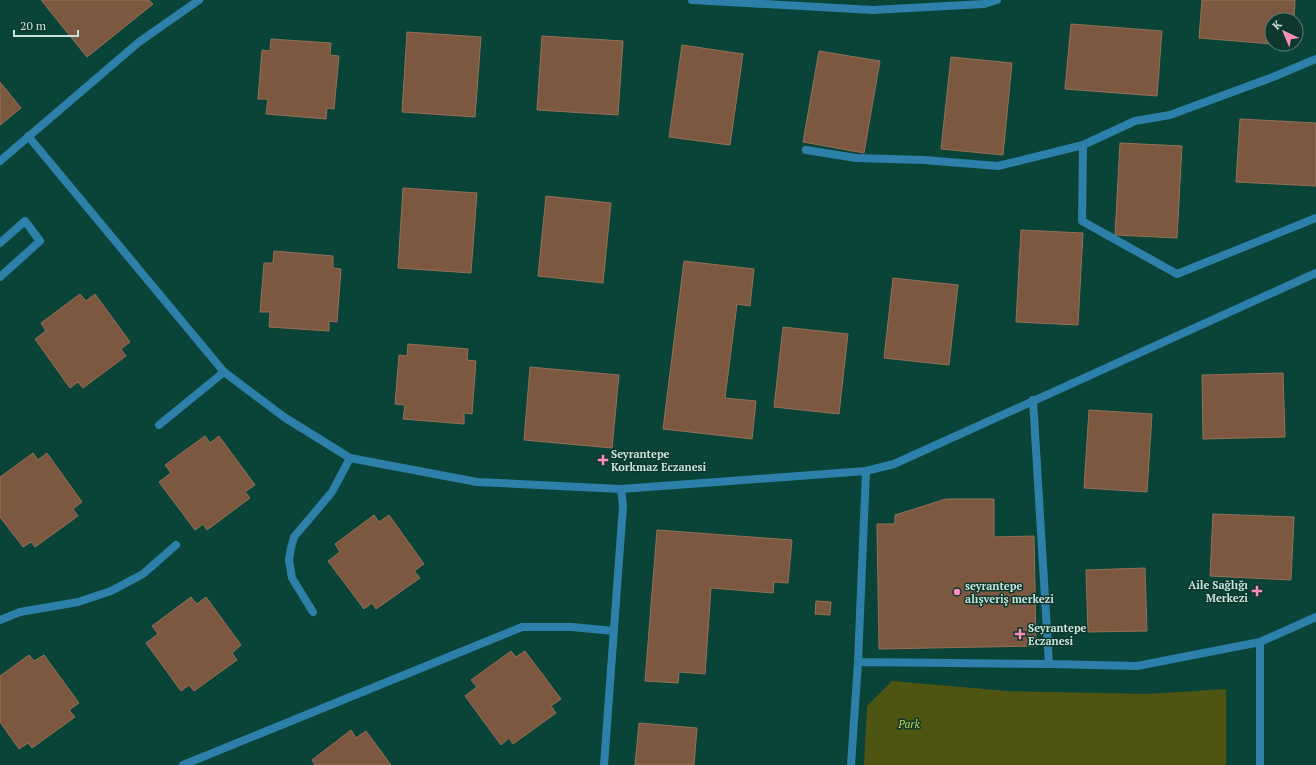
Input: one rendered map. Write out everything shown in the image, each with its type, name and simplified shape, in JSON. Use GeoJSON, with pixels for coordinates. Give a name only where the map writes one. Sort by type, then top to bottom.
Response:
{"type":"FeatureCollection","features":[{"type":"Feature","properties":{"kind":"street"},"geometry":{"type":"LineString","coordinates":[[0,161],[139,42],[199,0]]}},
{"type":"Feature","properties":{"kind":"street"},"geometry":{"type":"LineString","coordinates":[[692,0],[873,10],[984,4],[997,0]]}},
{"type":"Feature","properties":{"kind":"street"},"geometry":{"type":"LineString","coordinates":[[806,150],[856,158],[924,160],[998,166],[1083,144],[1135,121],[1170,115],[1274,77],[1316,59]]}},
{"type":"Feature","properties":{"kind":"street"},"geometry":{"type":"LineString","coordinates":[[28,136],[224,372],[284,417],[350,458],[477,482],[621,489],[866,472],[894,464],[1316,273]]}},
{"type":"Feature","properties":{"kind":"street"},"geometry":{"type":"LineString","coordinates":[[1083,144],[1082,221],[1177,274],[1316,218]]}},
{"type":"Feature","properties":{"kind":"street"},"geometry":{"type":"LineString","coordinates":[[0,243],[25,221],[40,241],[0,277]]}},
{"type":"Feature","properties":{"kind":"street"},"geometry":{"type":"LineString","coordinates":[[159,425],[224,372]]}},
{"type":"Feature","properties":{"kind":"street"},"geometry":{"type":"LineString","coordinates":[[1033,400],[1049,664]]}},
{"type":"Feature","properties":{"kind":"street"},"geometry":{"type":"LineString","coordinates":[[313,612],[292,578],[289,560],[290,548],[294,537],[332,492],[350,458]]}},
{"type":"Feature","properties":{"kind":"street"},"geometry":{"type":"LineString","coordinates":[[851,765],[858,662],[866,472]]}},
{"type":"Feature","properties":{"kind":"street"},"geometry":{"type":"LineString","coordinates":[[604,765],[623,506],[621,489]]}},
{"type":"Feature","properties":{"kind":"street"},"geometry":{"type":"LineString","coordinates":[[0,620],[20,612],[78,602],[111,591],[143,574],[176,545]]}},
{"type":"Feature","properties":{"kind":"street"},"geometry":{"type":"LineString","coordinates":[[858,662],[1137,666],[1260,642],[1316,617]]}},
{"type":"Feature","properties":{"kind":"street"},"geometry":{"type":"LineString","coordinates":[[183,765],[522,627],[572,627],[614,631]]}},
{"type":"Feature","properties":{"kind":"street"},"geometry":{"type":"LineString","coordinates":[[1260,642],[1260,765]]}},
{"type":"Feature","properties":{"kind":"green space","name":"Park"},"geometry":{"type":"Polygon","coordinates":[[[892,681],[1008,691],[1147,694],[1226,689],[1226,765],[864,765],[867,706],[892,681]]]}},
{"type":"Feature","properties":{"kind":"building"},"geometry":{"type":"Polygon","coordinates":[[[41,0],[149,0],[153,4],[87,57],[41,0]]]}},
{"type":"Feature","properties":{"kind":"building"},"geometry":{"type":"Polygon","coordinates":[[[1202,0],[1295,0],[1294,12],[1264,12],[1264,43],[1199,38],[1202,0]]]}},
{"type":"Feature","properties":{"kind":"building"},"geometry":{"type":"Polygon","coordinates":[[[1071,24],[1162,31],[1157,96],[1065,89],[1071,24]]]}},
{"type":"Feature","properties":{"kind":"building"},"geometry":{"type":"Polygon","coordinates":[[[407,32],[481,37],[475,117],[402,112],[407,32]]]}},
{"type":"Feature","properties":{"kind":"building"},"geometry":{"type":"Polygon","coordinates":[[[542,36],[623,41],[618,115],[537,110],[542,36]]]}},
{"type":"Feature","properties":{"kind":"building"},"geometry":{"type":"Polygon","coordinates":[[[271,39],[331,43],[330,55],[339,56],[334,109],[327,108],[326,119],[266,114],[268,99],[258,99],[262,50],[270,51],[271,39]]]}},
{"type":"Feature","properties":{"kind":"building"},"geometry":{"type":"Polygon","coordinates":[[[682,45],[743,54],[730,145],[669,137],[682,45]]]}},
{"type":"Feature","properties":{"kind":"building"},"geometry":{"type":"Polygon","coordinates":[[[819,51],[880,61],[864,153],[803,142],[819,51]]]}},
{"type":"Feature","properties":{"kind":"building"},"geometry":{"type":"Polygon","coordinates":[[[951,57],[1012,63],[1003,155],[941,149],[951,57]]]}},
{"type":"Feature","properties":{"kind":"building"},"geometry":{"type":"Polygon","coordinates":[[[0,82],[21,108],[0,125],[0,82]]]}},
{"type":"Feature","properties":{"kind":"building"},"geometry":{"type":"Polygon","coordinates":[[[1240,119],[1316,123],[1316,186],[1236,182],[1240,119]]]}},
{"type":"Feature","properties":{"kind":"building"},"geometry":{"type":"Polygon","coordinates":[[[1120,143],[1182,146],[1177,238],[1115,235],[1120,143]]]}},
{"type":"Feature","properties":{"kind":"building"},"geometry":{"type":"Polygon","coordinates":[[[403,188],[477,193],[471,273],[398,268],[403,188]]]}},
{"type":"Feature","properties":{"kind":"building"},"geometry":{"type":"Polygon","coordinates":[[[546,196],[611,203],[603,283],[538,276],[546,196]]]}},
{"type":"Feature","properties":{"kind":"building"},"geometry":{"type":"Polygon","coordinates":[[[1021,230],[1083,233],[1078,325],[1016,322],[1021,230]]]}},
{"type":"Feature","properties":{"kind":"building"},"geometry":{"type":"Polygon","coordinates":[[[274,251],[333,256],[333,268],[341,269],[337,322],[329,321],[329,331],[269,327],[270,312],[260,312],[264,263],[273,263],[274,251]]]}},
{"type":"Feature","properties":{"kind":"building"},"geometry":{"type":"Polygon","coordinates":[[[684,261],[754,269],[750,306],[737,304],[725,398],[756,401],[752,439],[663,429],[684,261]]]}},
{"type":"Feature","properties":{"kind":"building"},"geometry":{"type":"Polygon","coordinates":[[[893,278],[958,285],[949,365],[884,358],[893,278]]]}},
{"type":"Feature","properties":{"kind":"building"},"geometry":{"type":"Polygon","coordinates":[[[80,294],[86,301],[95,294],[130,342],[121,349],[126,356],[83,388],[78,382],[70,388],[35,339],[46,331],[41,323],[80,294]]]}},
{"type":"Feature","properties":{"kind":"building"},"geometry":{"type":"Polygon","coordinates":[[[783,327],[848,334],[839,414],[774,407],[783,327]]]}},
{"type":"Feature","properties":{"kind":"building"},"geometry":{"type":"Polygon","coordinates":[[[408,344],[468,349],[467,360],[476,361],[472,414],[464,413],[464,424],[403,419],[405,405],[395,404],[399,355],[407,356],[408,344]]]}},
{"type":"Feature","properties":{"kind":"building"},"geometry":{"type":"Polygon","coordinates":[[[530,367],[619,375],[612,448],[524,440],[530,367]]]}},
{"type":"Feature","properties":{"kind":"building"},"geometry":{"type":"Polygon","coordinates":[[[1283,373],[1285,437],[1203,439],[1202,375],[1283,373]]]}},
{"type":"Feature","properties":{"kind":"building"},"geometry":{"type":"Polygon","coordinates":[[[1089,410],[1152,414],[1147,492],[1084,488],[1089,410]]]}},
{"type":"Feature","properties":{"kind":"building"},"geometry":{"type":"Polygon","coordinates":[[[205,436],[210,443],[219,436],[255,485],[245,492],[250,498],[207,530],[203,524],[195,530],[159,482],[171,473],[165,465],[205,436]]]}},
{"type":"Feature","properties":{"kind":"building"},"geometry":{"type":"Polygon","coordinates":[[[33,453],[38,460],[47,453],[82,502],[73,509],[78,516],[35,547],[31,542],[23,547],[0,517],[0,477],[33,453]]]}},
{"type":"Feature","properties":{"kind":"building","name":"seyrantepe alışveriş merkezi"},"geometry":{"type":"Polygon","coordinates":[[[946,499],[994,499],[994,537],[1034,536],[1036,646],[879,649],[877,524],[895,524],[895,515],[946,499]]]}},
{"type":"Feature","properties":{"kind":"building"},"geometry":{"type":"Polygon","coordinates":[[[1213,514],[1294,517],[1291,580],[1210,576],[1213,514]]]}},
{"type":"Feature","properties":{"kind":"building"},"geometry":{"type":"Polygon","coordinates":[[[374,515],[379,522],[389,515],[424,564],[414,571],[420,578],[376,609],[372,603],[364,609],[328,561],[340,552],[335,544],[374,515]]]}},
{"type":"Feature","properties":{"kind":"building"},"geometry":{"type":"Polygon","coordinates":[[[657,530],[792,540],[788,583],[774,582],[773,593],[711,588],[705,674],[679,672],[678,683],[645,681],[657,530]]]}},
{"type":"Feature","properties":{"kind":"building"},"geometry":{"type":"Polygon","coordinates":[[[1145,568],[1147,631],[1088,632],[1086,570],[1145,568]]]}},
{"type":"Feature","properties":{"kind":"building"},"geometry":{"type":"Polygon","coordinates":[[[191,597],[197,604],[206,597],[241,645],[232,653],[237,660],[194,691],[189,685],[181,691],[146,643],[158,634],[152,626],[191,597]]]}},
{"type":"Feature","properties":{"kind":"building"},"geometry":{"type":"Polygon","coordinates":[[[816,601],[831,602],[830,615],[815,614],[816,601]]]}},
{"type":"Feature","properties":{"kind":"building"},"geometry":{"type":"Polygon","coordinates":[[[511,651],[516,657],[525,651],[561,699],[551,706],[556,713],[513,744],[509,738],[501,745],[465,696],[477,687],[471,680],[511,651]]]}},
{"type":"Feature","properties":{"kind":"building"},"geometry":{"type":"Polygon","coordinates":[[[29,655],[34,661],[44,655],[79,703],[69,710],[75,717],[32,748],[28,743],[19,749],[0,722],[0,676],[29,655]]]}},
{"type":"Feature","properties":{"kind":"building"},"geometry":{"type":"Polygon","coordinates":[[[639,723],[697,728],[694,765],[635,765],[639,723]]]}},
{"type":"Feature","properties":{"kind":"building"},"geometry":{"type":"Polygon","coordinates":[[[351,730],[356,738],[366,731],[391,765],[315,765],[312,760],[351,730]]]}},
{"type":"Feature","properties":{"kind":"place","name":"Seyrantepe Korkmaz Eczanesi"},"geometry":{"type":"Point","coordinates":[603,460]}},
{"type":"Feature","properties":{"kind":"place","name":"Aile Sağlığı Merkezi"},"geometry":{"type":"Point","coordinates":[1257,591]}},
{"type":"Feature","properties":{"kind":"place","name":"seyrantepe alışveriş merkezi"},"geometry":{"type":"Point","coordinates":[957,592]}},
{"type":"Feature","properties":{"kind":"place","name":"Seyrantepe Eczanesi"},"geometry":{"type":"Point","coordinates":[1020,634]}}]}
